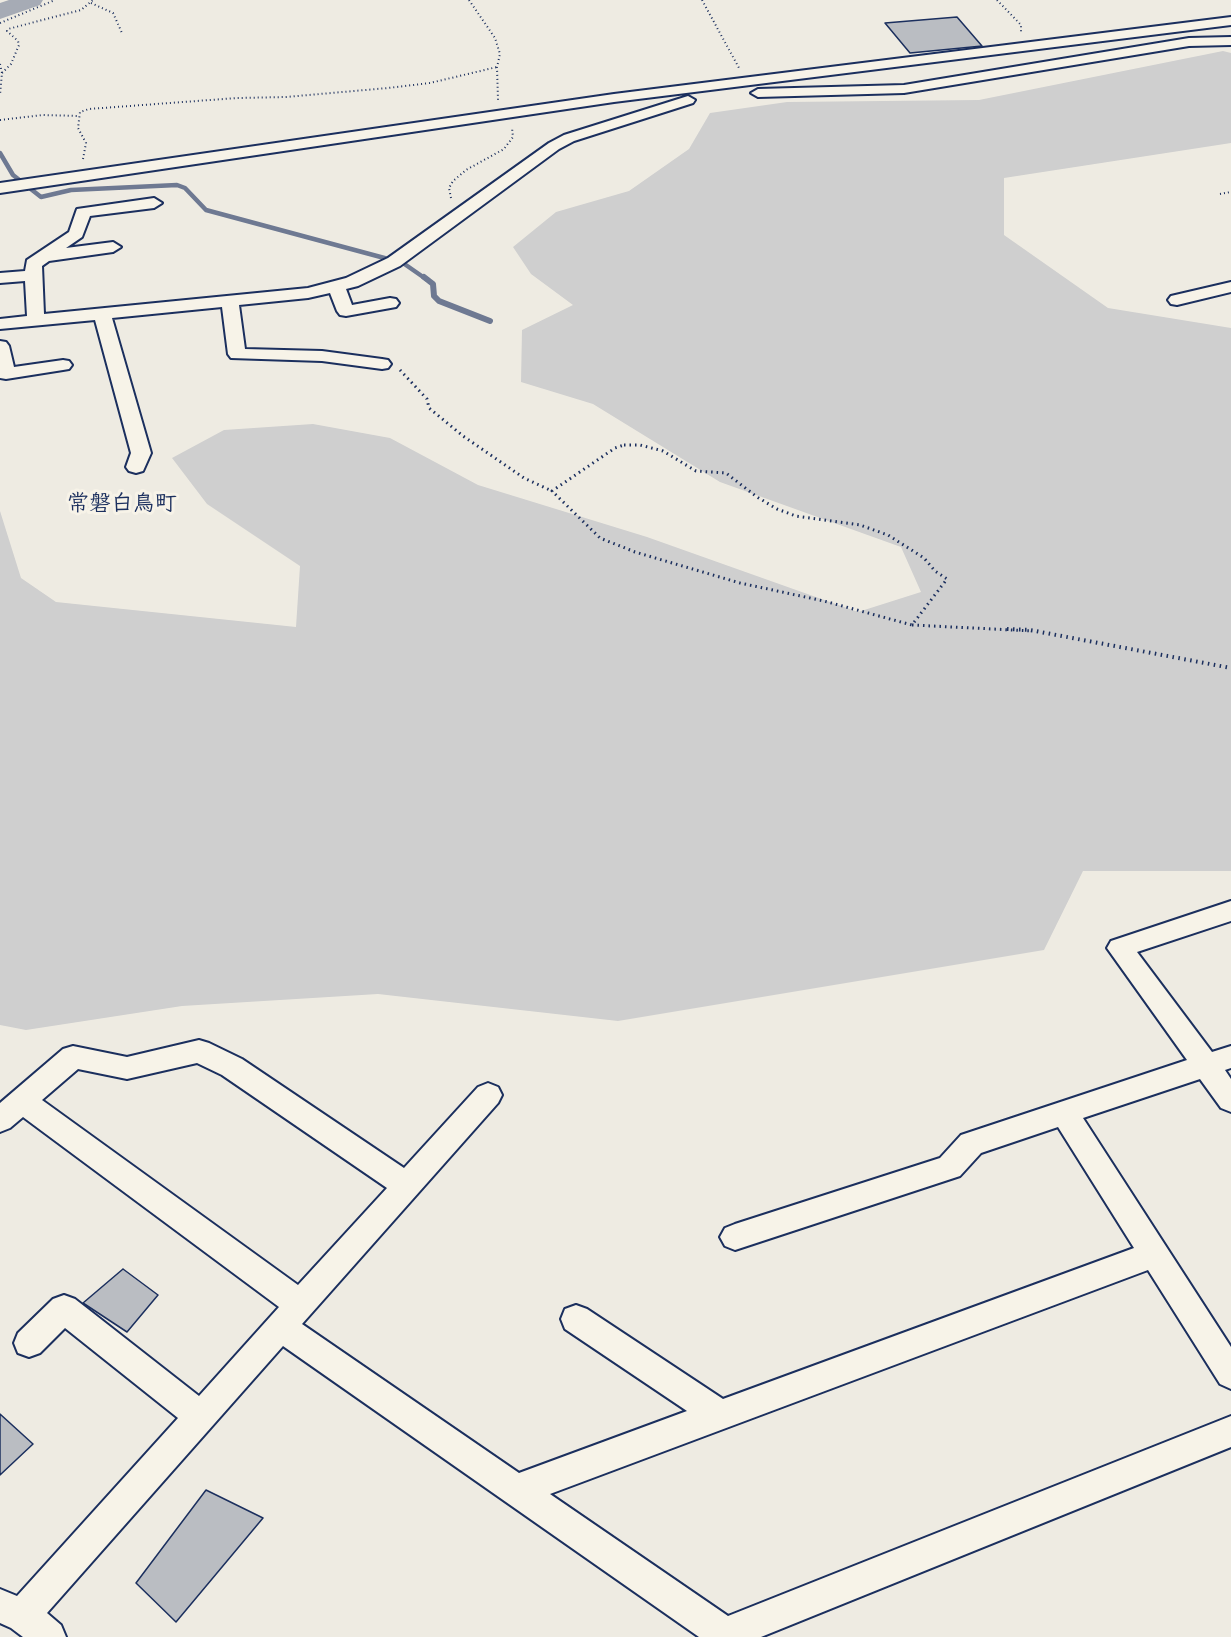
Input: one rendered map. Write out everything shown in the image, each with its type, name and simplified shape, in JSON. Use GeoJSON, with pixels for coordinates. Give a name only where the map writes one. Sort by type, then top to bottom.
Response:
{"type":"FeatureCollection","features":[{"type":"Feature","properties":{"kind":"street"},"geometry":{"type":"LineString","coordinates":[[0,324],[230,301],[337,287],[371,275],[396,261],[473,204],[569,138],[746,80],[1231,21]]}},
{"type":"Feature","properties":{"kind":"street"},"geometry":{"type":"LineString","coordinates":[[0,189],[714,89],[904,89],[1189,42],[1231,41]]}},
{"type":"Feature","properties":{"kind":"street"},"geometry":{"type":"LineString","coordinates":[[36,321],[33,264],[76,234],[82,212],[154,203]]}},
{"type":"Feature","properties":{"kind":"street"},"geometry":{"type":"LineString","coordinates":[[40,257],[113,247]]}},
{"type":"Feature","properties":{"kind":"street"},"geometry":{"type":"LineString","coordinates":[[0,278],[33,274]]}},
{"type":"Feature","properties":{"kind":"street"},"geometry":{"type":"LineString","coordinates":[[337,287],[346,311],[390,303]]}},
{"type":"Feature","properties":{"kind":"street"},"geometry":{"type":"LineString","coordinates":[[1177,300],[1231,287]]}},
{"type":"Feature","properties":{"kind":"street"},"geometry":{"type":"LineString","coordinates":[[230,301],[237,354],[322,356],[382,364]]}},
{"type":"Feature","properties":{"kind":"street"},"geometry":{"type":"LineString","coordinates":[[102,314],[141,453],[136,467]]}},
{"type":"Feature","properties":{"kind":"street"},"geometry":{"type":"LineString","coordinates":[[0,346],[6,374],[63,365]]}},
{"type":"Feature","properties":{"kind":"street"},"geometry":{"type":"LineString","coordinates":[[1231,911],[1120,948],[1218,1061],[1231,1100]]}},
{"type":"Feature","properties":{"kind":"street"},"geometry":{"type":"LineString","coordinates":[[0,1120],[73,1057],[128,1068],[199,1051],[232,1067],[407,1186]]}},
{"type":"Feature","properties":{"kind":"street"},"geometry":{"type":"LineString","coordinates":[[735,1237],[950,1167],[971,1144],[1218,1061]]}},
{"type":"Feature","properties":{"kind":"street"},"geometry":{"type":"LineString","coordinates":[[49,1637],[11,1611],[201,1417],[488,1095]]}},
{"type":"Feature","properties":{"kind":"street"},"geometry":{"type":"LineString","coordinates":[[22,1101],[291,1316],[517,1490],[728,1636],[1231,1431]]}},
{"type":"Feature","properties":{"kind":"street"},"geometry":{"type":"LineString","coordinates":[[1065,1114],[1231,1374]]}},
{"type":"Feature","properties":{"kind":"street"},"geometry":{"type":"LineString","coordinates":[[517,1490],[1154,1254]]}},
{"type":"Feature","properties":{"kind":"street"},"geometry":{"type":"LineString","coordinates":[[29,1343],[64,1309],[201,1417]]}},
{"type":"Feature","properties":{"kind":"street"},"geometry":{"type":"LineString","coordinates":[[576,1319],[720,1415]]}},
{"type":"Feature","properties":{"kind":"path"},"geometry":{"type":"LineString","coordinates":[[0,23],[55,0]]}},
{"type":"Feature","properties":{"kind":"path"},"geometry":{"type":"LineString","coordinates":[[702,0],[746,80]]}},
{"type":"Feature","properties":{"kind":"path"},"geometry":{"type":"LineString","coordinates":[[998,0],[1022,29],[1015,35],[996,41],[1000,50]]}},
{"type":"Feature","properties":{"kind":"path"},"geometry":{"type":"LineString","coordinates":[[2,73],[11,64],[19,45],[18,40],[7,31],[8,29],[68,15],[81,10],[92,1],[113,13],[122,33]]}},
{"type":"Feature","properties":{"kind":"path"},"geometry":{"type":"LineString","coordinates":[[0,64],[2,73],[0,94]]}},
{"type":"Feature","properties":{"kind":"path"},"geometry":{"type":"LineString","coordinates":[[80,177],[86,143],[78,128],[82,110],[237,99],[286,98],[411,86],[496,67]]}},
{"type":"Feature","properties":{"kind":"path"},"geometry":{"type":"LineString","coordinates":[[0,120],[43,115],[79,116]]}},
{"type":"Feature","properties":{"kind":"path"},"geometry":{"type":"LineString","coordinates":[[1220,194],[1231,192]]}},
{"type":"Feature","properties":{"kind":"path"},"geometry":{"type":"LineString","coordinates":[[382,364],[398,369],[407,375],[427,399],[429,408],[463,436],[524,478],[552,491],[600,538],[635,552],[740,583],[824,600],[912,625],[1030,630],[1231,668]]}},
{"type":"Feature","properties":{"kind":"path"},"geometry":{"type":"LineString","coordinates":[[552,491],[615,448],[624,445],[663,451],[696,471],[726,473],[756,497],[777,508],[796,516],[860,525],[888,535],[924,558],[935,571],[948,579],[912,625]]}},
{"type":"Feature","properties":{"kind":"shaded area"},"geometry":{"type":"Polygon","coordinates":[[[1223,51],[1231,53],[1231,143],[1004,178],[1004,235],[1108,308],[1231,328],[1231,871],[1083,871],[1044,950],[618,1021],[378,994],[182,1006],[26,1030],[0,1025],[0,511],[21,578],[56,602],[296,627],[300,566],[207,504],[172,458],[224,430],[313,424],[390,438],[478,485],[647,537],[858,612],[921,592],[901,547],[720,482],[593,404],[521,382],[522,330],[573,305],[531,274],[513,247],[556,212],[629,191],[689,149],[710,113],[787,102],[979,100],[1223,51]]]}},
{"type":"Feature","properties":{"kind":"building"},"geometry":{"type":"Polygon","coordinates":[[[957,17],[982,46],[910,53],[885,23],[957,17]]]}},
{"type":"Feature","properties":{"kind":"building"},"geometry":{"type":"Polygon","coordinates":[[[123,1269],[158,1295],[127,1332],[83,1303],[123,1269]]]}},
{"type":"Feature","properties":{"kind":"building"},"geometry":{"type":"Polygon","coordinates":[[[0,1414],[33,1444],[0,1475],[0,1414]]]}},
{"type":"Feature","properties":{"kind":"building"},"geometry":{"type":"Polygon","coordinates":[[[206,1490],[263,1518],[176,1622],[136,1583],[206,1490]]]}},
{"type":"Feature","properties":{"kind":"waterway"},"geometry":{"type":"LineString","coordinates":[[0,12],[31,0]]}},
{"type":"Feature","properties":{"kind":"waterway"},"geometry":{"type":"LineString","coordinates":[[0,153],[13,175],[41,197],[71,190],[177,185],[185,188],[206,210],[403,263],[426,279]]}},
{"type":"Feature","properties":{"kind":"waterway"},"geometry":{"type":"LineString","coordinates":[[424,277],[433,284],[434,296],[439,301],[490,321]]}},
{"type":"Feature","properties":{"kind":"district","name":"常磐白鳥町"},"geometry":{"type":"Point","coordinates":[122,504]}}]}
